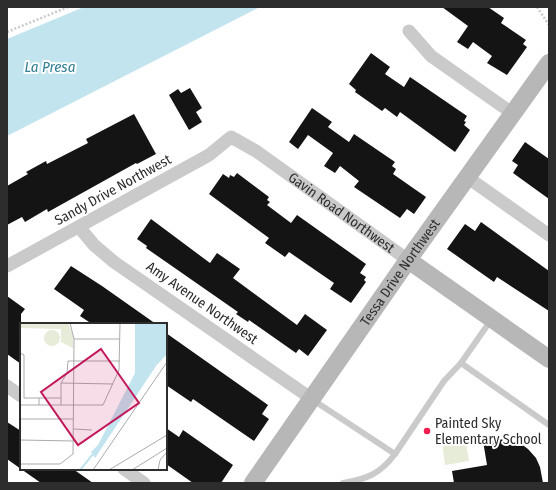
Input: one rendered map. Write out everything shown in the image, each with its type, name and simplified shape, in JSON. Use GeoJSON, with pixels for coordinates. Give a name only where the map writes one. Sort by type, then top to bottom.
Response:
{"type":"FeatureCollection","features":[{"type":"Feature","properties":{"kind":"street"},"geometry":{"type":"LineString","coordinates":[[409,31],[431,56],[512,113]]}},
{"type":"Feature","properties":{"kind":"street","name":"Tessa Drive Northwest"},"geometry":{"type":"LineString","coordinates":[[253,483],[408,260],[549,63]]}},
{"type":"Feature","properties":{"kind":"street","name":"Sandy Drive Northwest"},"geometry":{"type":"LineString","coordinates":[[7,266],[209,155],[231,137]]}},
{"type":"Feature","properties":{"kind":"street","name":"Gavin Road Northwest"},"geometry":{"type":"LineString","coordinates":[[231,137],[256,151],[549,359]]}},
{"type":"Feature","properties":{"kind":"street"},"geometry":{"type":"LineString","coordinates":[[467,177],[549,235]]}},
{"type":"Feature","properties":{"kind":"street","name":"Amy Avenue Northwest"},"geometry":{"type":"LineString","coordinates":[[80,227],[94,245],[114,262],[312,399]]}},
{"type":"Feature","properties":{"kind":"street"},"geometry":{"type":"LineString","coordinates":[[7,386],[20,395]]}},
{"type":"Feature","properties":{"kind":"street"},"geometry":{"type":"LineString","coordinates":[[125,470],[144,483]]}},
{"type":"Feature","properties":{"kind":"lane"},"geometry":{"type":"LineString","coordinates":[[343,483],[363,480],[377,473],[388,463],[444,381],[461,363],[492,318]]}},
{"type":"Feature","properties":{"kind":"lane"},"geometry":{"type":"LineString","coordinates":[[461,363],[549,425]]}},
{"type":"Feature","properties":{"kind":"lane"},"geometry":{"type":"LineString","coordinates":[[312,399],[395,454]]}},
{"type":"Feature","properties":{"kind":"path"},"geometry":{"type":"LineString","coordinates":[[7,32],[68,7]]}},
{"type":"Feature","properties":{"kind":"path"},"geometry":{"type":"LineString","coordinates":[[537,7],[549,25]]}},
{"type":"Feature","properties":{"kind":"green space"},"geometry":{"type":"Polygon","coordinates":[[[465,438],[469,461],[445,465],[442,442],[465,438]]]}},
{"type":"Feature","properties":{"kind":"water","name":"La Presa"},"geometry":{"type":"Polygon","coordinates":[[[84,7],[260,7],[7,136],[7,39],[84,7]]]}},
{"type":"Feature","properties":{"kind":"building"},"geometry":{"type":"Polygon","coordinates":[[[442,7],[488,7],[504,18],[501,23],[526,40],[523,44],[527,47],[507,75],[487,63],[492,56],[473,42],[468,49],[457,42],[468,26],[442,7]]]}},
{"type":"Feature","properties":{"kind":"building"},"geometry":{"type":"Polygon","coordinates":[[[371,53],[390,67],[385,74],[404,87],[410,77],[467,116],[464,121],[466,122],[464,125],[470,130],[455,152],[400,112],[397,117],[385,108],[382,111],[355,92],[356,90],[349,84],[371,53]]]}},
{"type":"Feature","properties":{"kind":"building"},"geometry":{"type":"Polygon","coordinates":[[[190,88],[202,108],[196,112],[202,122],[189,130],[169,95],[178,89],[181,93],[190,88]]]}},
{"type":"Feature","properties":{"kind":"building"},"geometry":{"type":"Polygon","coordinates":[[[312,108],[332,122],[328,127],[349,142],[354,134],[395,162],[392,166],[396,169],[393,174],[426,197],[414,214],[407,209],[400,218],[354,187],[359,181],[340,166],[335,173],[324,166],[333,153],[308,135],[298,149],[289,142],[312,108]]]}},
{"type":"Feature","properties":{"kind":"building"},"geometry":{"type":"Polygon","coordinates":[[[134,114],[156,154],[137,164],[136,163],[48,212],[47,209],[25,222],[22,217],[7,225],[7,186],[28,174],[26,172],[46,161],[47,164],[88,143],[86,139],[134,114]]]}},
{"type":"Feature","properties":{"kind":"building"},"geometry":{"type":"Polygon","coordinates":[[[525,142],[549,159],[549,199],[513,173],[518,165],[512,161],[525,142]]]}},
{"type":"Feature","properties":{"kind":"building"},"geometry":{"type":"Polygon","coordinates":[[[237,173],[269,197],[267,200],[270,202],[267,205],[291,223],[297,215],[366,264],[360,273],[366,277],[364,280],[366,282],[351,303],[330,289],[334,283],[289,252],[285,257],[265,243],[269,238],[209,194],[223,174],[229,178],[230,175],[234,177],[237,173]]]}},
{"type":"Feature","properties":{"kind":"building"},"geometry":{"type":"Polygon","coordinates":[[[151,219],[210,263],[217,253],[240,269],[233,278],[297,325],[305,314],[327,330],[308,356],[299,349],[296,353],[249,320],[248,322],[236,314],[238,312],[146,248],[147,246],[137,239],[151,219]]]}},
{"type":"Feature","properties":{"kind":"building"},"geometry":{"type":"Polygon","coordinates":[[[481,222],[549,271],[549,311],[497,277],[494,282],[447,249],[465,224],[475,231],[481,222]]]}},
{"type":"Feature","properties":{"kind":"building"},"geometry":{"type":"Polygon","coordinates":[[[71,266],[155,323],[90,323],[80,316],[84,310],[54,289],[71,266]]]}},
{"type":"Feature","properties":{"kind":"building"},"geometry":{"type":"Polygon","coordinates":[[[7,296],[25,309],[21,314],[20,323],[20,363],[7,354],[7,296]]]}},
{"type":"Feature","properties":{"kind":"building"},"geometry":{"type":"Polygon","coordinates":[[[167,334],[268,405],[262,414],[269,419],[254,441],[193,399],[191,402],[167,386],[167,334]]]}},
{"type":"Feature","properties":{"kind":"building"},"geometry":{"type":"Polygon","coordinates":[[[7,422],[20,430],[20,468],[7,459],[7,422]]]}},
{"type":"Feature","properties":{"kind":"building"},"geometry":{"type":"Polygon","coordinates":[[[167,429],[179,437],[183,430],[233,465],[221,483],[193,483],[167,465],[167,429]]]}},
{"type":"Feature","properties":{"kind":"building"},"geometry":{"type":"Polygon","coordinates":[[[499,439],[520,443],[528,449],[536,458],[540,467],[543,483],[454,483],[452,471],[487,465],[483,441],[499,439]]]}},
{"type":"Feature","properties":{"kind":"building"},"geometry":{"type":"Polygon","coordinates":[[[22,470],[74,470],[93,483],[41,483],[22,470]]]}},
{"type":"Feature","properties":{"kind":"place","name":"Painted Sky Elementary School"},"geometry":{"type":"Point","coordinates":[427,431]}}]}
